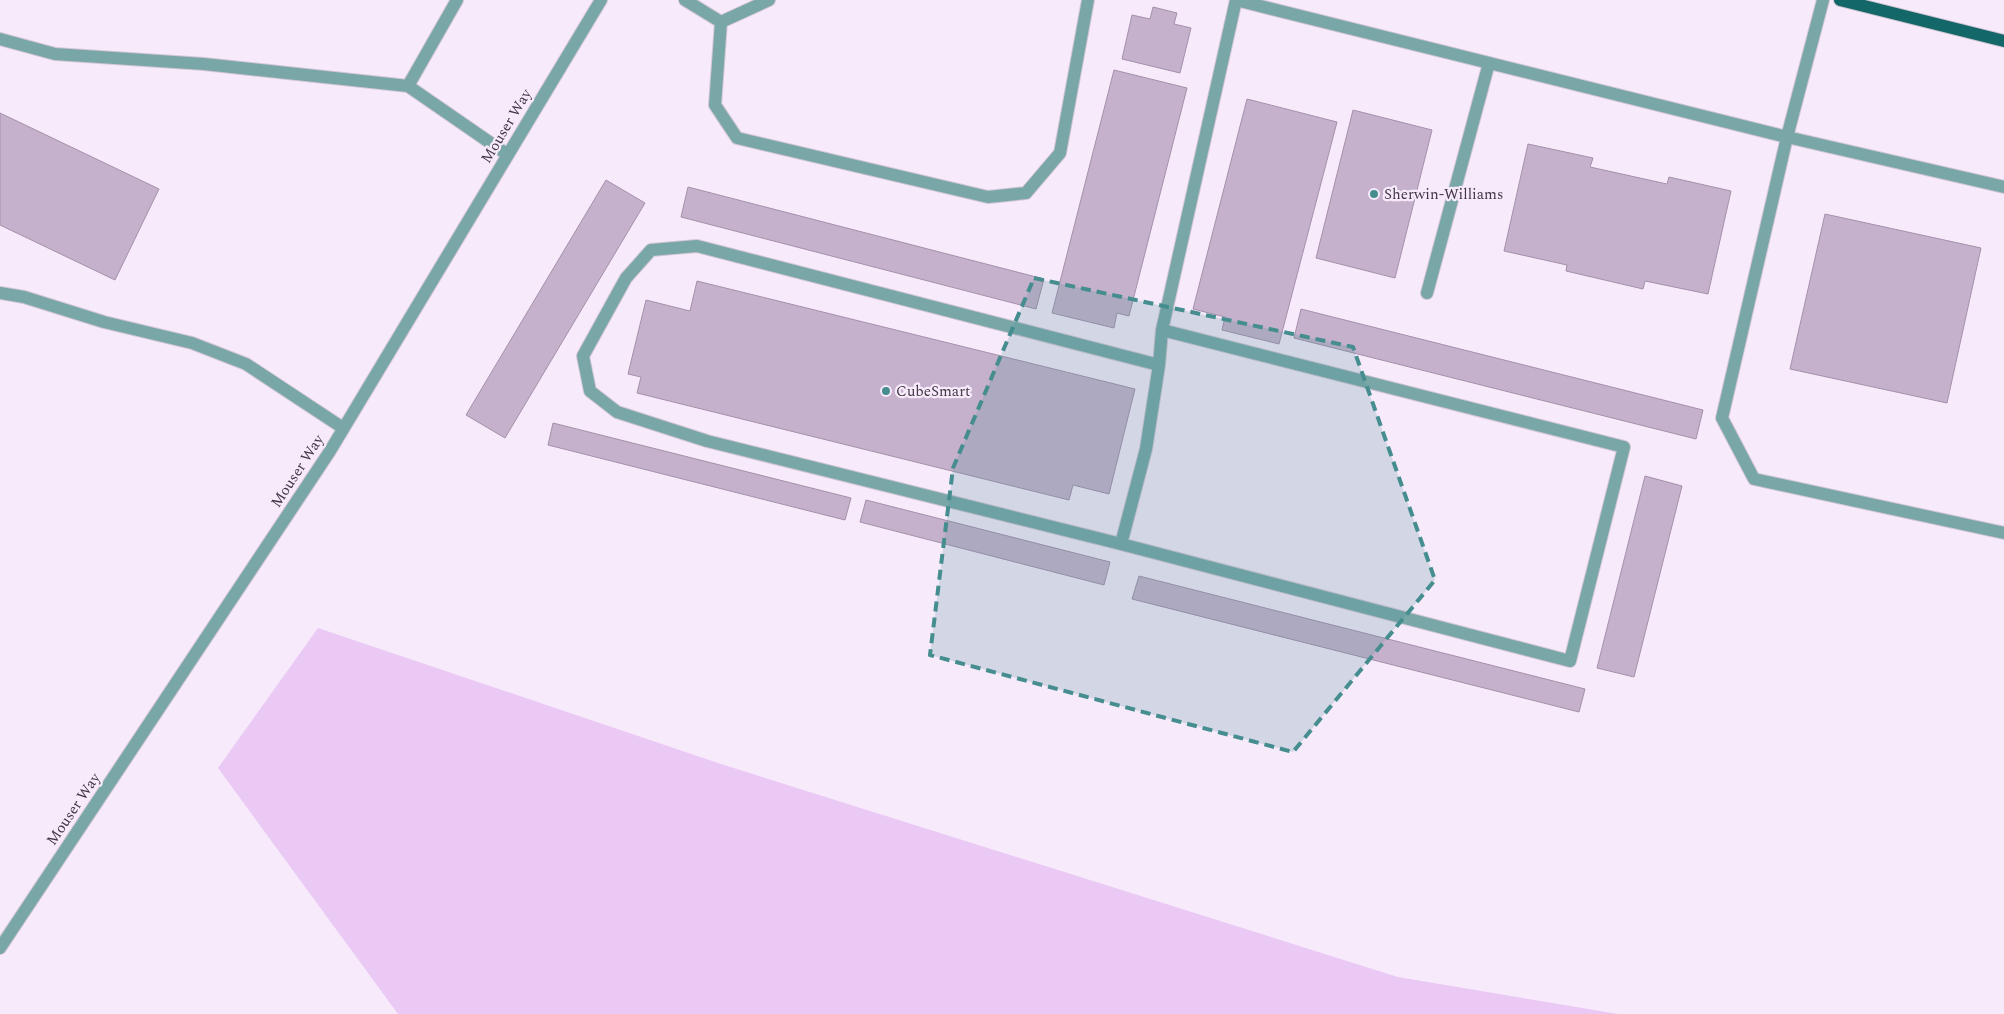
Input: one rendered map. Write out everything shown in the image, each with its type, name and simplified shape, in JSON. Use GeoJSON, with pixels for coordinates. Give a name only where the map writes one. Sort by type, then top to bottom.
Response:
{"type":"FeatureCollection","features":[{"type":"Feature","properties":{"kind":"main road"},"geometry":{"type":"LineString","coordinates":[[1840,0],[2004,41]]}},
{"type":"Feature","properties":{"kind":"street"},"geometry":{"type":"LineString","coordinates":[[408,86],[456,0]]}},
{"type":"Feature","properties":{"kind":"street","name":"Mouser Way"},"geometry":{"type":"LineString","coordinates":[[0,948],[330,451],[601,0]]}},
{"type":"Feature","properties":{"kind":"street"},"geometry":{"type":"LineString","coordinates":[[685,0],[721,22]]}},
{"type":"Feature","properties":{"kind":"street"},"geometry":{"type":"LineString","coordinates":[[721,22],[769,0]]}},
{"type":"Feature","properties":{"kind":"street"},"geometry":{"type":"LineString","coordinates":[[721,22],[715,105],[737,138],[988,197],[1026,193],[1060,153],[1088,0]]}},
{"type":"Feature","properties":{"kind":"street"},"geometry":{"type":"LineString","coordinates":[[1121,544],[1146,449],[1159,365],[1162,330],[1236,0],[1787,137],[2004,187]]}},
{"type":"Feature","properties":{"kind":"street"},"geometry":{"type":"LineString","coordinates":[[1823,0],[1787,137],[1722,418],[1754,479],[2004,533]]}},
{"type":"Feature","properties":{"kind":"street"},"geometry":{"type":"LineString","coordinates":[[0,39],[55,54],[204,64],[408,86],[508,155]]}},
{"type":"Feature","properties":{"kind":"street"},"geometry":{"type":"LineString","coordinates":[[1427,293],[1489,63]]}},
{"type":"Feature","properties":{"kind":"street"},"geometry":{"type":"LineString","coordinates":[[1159,365],[697,246],[651,250],[626,278],[583,356],[590,391],[617,412],[707,440],[1121,544],[1570,661],[1624,447],[1162,330]]}},
{"type":"Feature","properties":{"kind":"street"},"geometry":{"type":"LineString","coordinates":[[0,293],[24,297],[104,322],[192,343],[246,364],[344,428]]}},
{"type":"Feature","properties":{"kind":"highlighted area"},"geometry":{"type":"Polygon","coordinates":[[[1034,278],[1353,347],[1435,580],[1293,752],[930,655],[953,468],[1034,278]]]}},
{"type":"Feature","properties":{"kind":"shaded area"},"geometry":{"type":"Polygon","coordinates":[[[318,628],[721,764],[1398,977],[1618,1014],[398,1014],[218,768],[318,628]]]}},
{"type":"Feature","properties":{"kind":"building"},"geometry":{"type":"Polygon","coordinates":[[[1153,7],[1177,13],[1174,24],[1191,28],[1180,73],[1122,59],[1132,15],[1150,19],[1153,7]]]}},
{"type":"Feature","properties":{"kind":"building"},"geometry":{"type":"Polygon","coordinates":[[[1114,70],[1187,88],[1129,316],[1117,313],[1114,328],[1052,313],[1114,70]]]}},
{"type":"Feature","properties":{"kind":"building"},"geometry":{"type":"Polygon","coordinates":[[[1247,99],[1337,122],[1279,344],[1222,330],[1225,317],[1193,309],[1247,99]]]}},
{"type":"Feature","properties":{"kind":"building","name":"Sherwin-Williams"},"geometry":{"type":"Polygon","coordinates":[[[1353,110],[1432,130],[1395,278],[1316,258],[1353,110]]]}},
{"type":"Feature","properties":{"kind":"building"},"geometry":{"type":"Polygon","coordinates":[[[0,113],[159,189],[115,280],[0,225],[0,113]]]}},
{"type":"Feature","properties":{"kind":"building"},"geometry":{"type":"Polygon","coordinates":[[[1528,144],[1593,158],[1590,167],[1667,184],[1669,177],[1731,191],[1708,294],[1645,281],[1643,289],[1566,271],[1567,265],[1504,251],[1528,144]]]}},
{"type":"Feature","properties":{"kind":"building"},"geometry":{"type":"Polygon","coordinates":[[[606,180],[645,203],[505,438],[466,415],[606,180]]]}},
{"type":"Feature","properties":{"kind":"building"},"geometry":{"type":"Polygon","coordinates":[[[688,187],[1044,279],[1036,309],[681,217],[688,187]]]}},
{"type":"Feature","properties":{"kind":"building"},"geometry":{"type":"Polygon","coordinates":[[[1825,214],[1981,248],[1947,403],[1790,369],[1825,214]]]}},
{"type":"Feature","properties":{"kind":"building","name":"CubeSmart"},"geometry":{"type":"Polygon","coordinates":[[[697,281],[1135,389],[1109,494],[1073,485],[1069,500],[637,393],[641,377],[628,374],[646,300],[690,311],[697,281]]]}},
{"type":"Feature","properties":{"kind":"building"},"geometry":{"type":"Polygon","coordinates":[[[1301,309],[1703,410],[1696,439],[1294,338],[1301,309]]]}},
{"type":"Feature","properties":{"kind":"building"},"geometry":{"type":"Polygon","coordinates":[[[553,423],[851,498],[845,520],[548,445],[553,423]]]}},
{"type":"Feature","properties":{"kind":"building"},"geometry":{"type":"Polygon","coordinates":[[[1645,476],[1682,486],[1634,677],[1597,668],[1645,476]]]}},
{"type":"Feature","properties":{"kind":"building"},"geometry":{"type":"Polygon","coordinates":[[[866,500],[1110,562],[1104,585],[860,522],[866,500]]]}},
{"type":"Feature","properties":{"kind":"building"},"geometry":{"type":"Polygon","coordinates":[[[1139,576],[1585,689],[1579,712],[1132,599],[1139,576]]]}},
{"type":"Feature","properties":{"kind":"place","name":"Sherwin-Williams"},"geometry":{"type":"Point","coordinates":[1374,194]}},
{"type":"Feature","properties":{"kind":"place","name":"CubeSmart"},"geometry":{"type":"Point","coordinates":[886,391]}}]}
